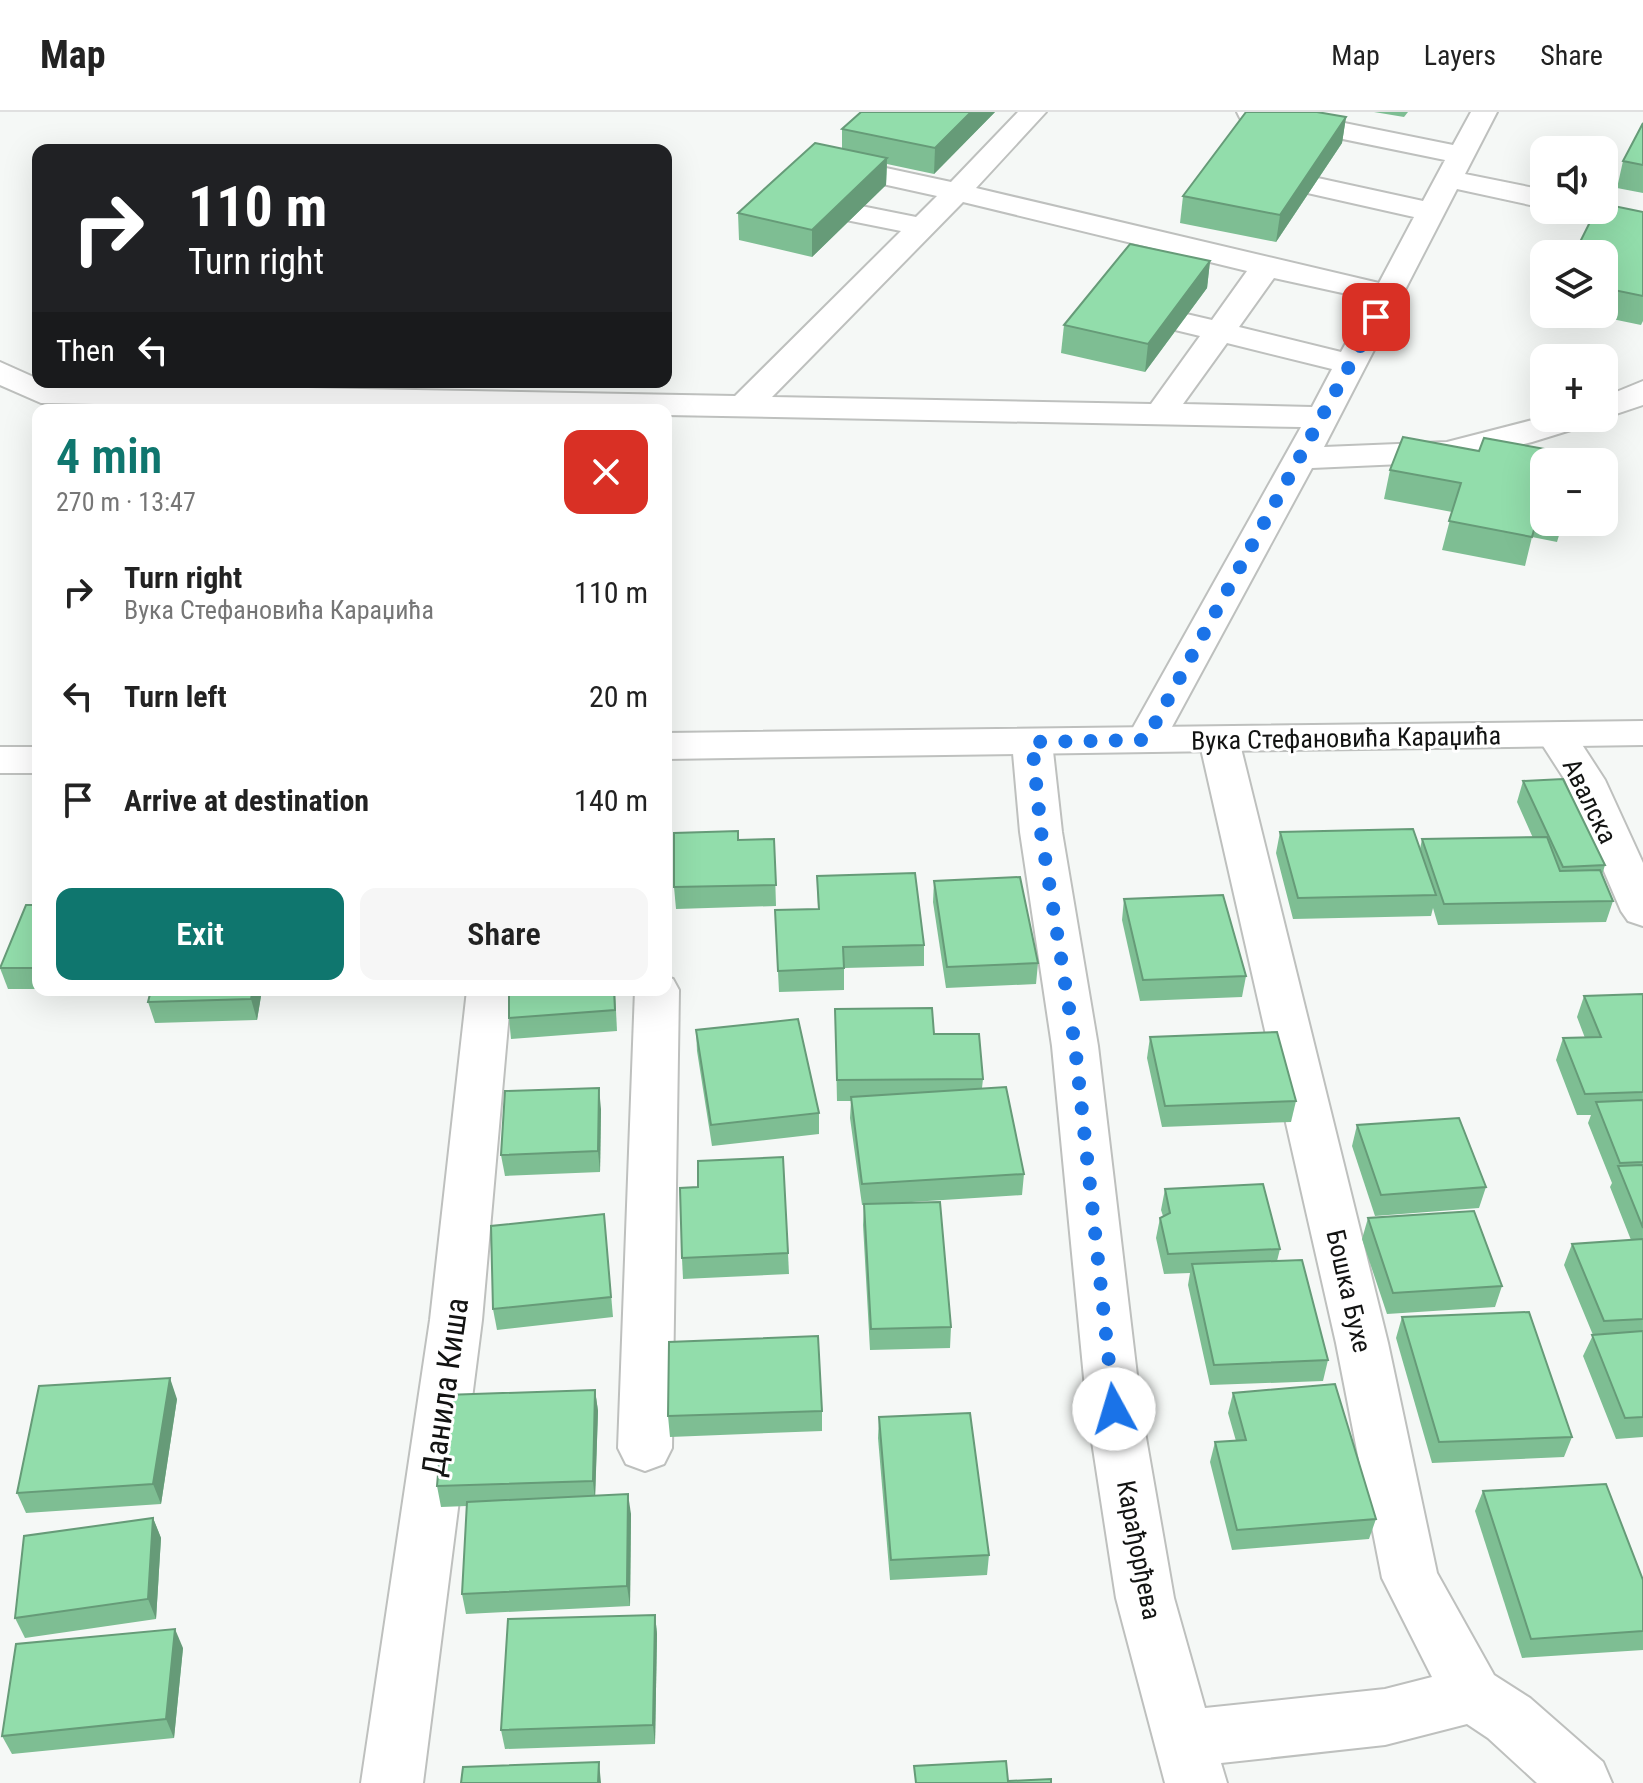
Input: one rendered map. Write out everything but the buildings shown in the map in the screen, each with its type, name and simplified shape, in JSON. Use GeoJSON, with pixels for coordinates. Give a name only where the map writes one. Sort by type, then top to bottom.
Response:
{"type":"FeatureCollection","features":[{"type":"Feature","properties":{"kind":"street"},"geometry":{"type":"LineString","coordinates":[[744,406],[1033,112]]}},
{"type":"Feature","properties":{"kind":"street"},"geometry":{"type":"LineString","coordinates":[[1250,112],[1455,167],[1530,194]]}},
{"type":"Feature","properties":{"kind":"street"},"geometry":{"type":"LineString","coordinates":[[1146,740],[1301,458],[1484,112]]}},
{"type":"Feature","properties":{"kind":"street"},"geometry":{"type":"LineString","coordinates":[[865,180],[872,173],[1388,294]]}},
{"type":"Feature","properties":{"kind":"street"},"geometry":{"type":"LineString","coordinates":[[1313,186],[1432,212]]}},
{"type":"Feature","properties":{"kind":"street"},"geometry":{"type":"LineString","coordinates":[[856,214],[923,227]]}},
{"type":"Feature","properties":{"kind":"street"},"geometry":{"type":"LineString","coordinates":[[1160,414],[1266,267]]}},
{"type":"Feature","properties":{"kind":"street"},"geometry":{"type":"LineString","coordinates":[[1182,322],[1351,364]]}},
{"type":"Feature","properties":{"kind":"street"},"geometry":{"type":"LineString","coordinates":[[0,372],[41,393],[636,404]]}},
{"type":"Feature","properties":{"kind":"street"},"geometry":{"type":"LineString","coordinates":[[1618,403],[1643,391]]}},
{"type":"Feature","properties":{"kind":"street"},"geometry":{"type":"LineString","coordinates":[[672,405],[1323,417]]}},
{"type":"Feature","properties":{"kind":"street"},"geometry":{"type":"LineString","coordinates":[[1301,458],[1447,452],[1530,432]]}},
{"type":"Feature","properties":{"kind":"street","name":"Вука Стефановића Караџића"},"geometry":{"type":"LineString","coordinates":[[672,746],[1643,733]]}},
{"type":"Feature","properties":{"kind":"street","name":"Авалска"},"geometry":{"type":"LineString","coordinates":[[1556,735],[1585,780],[1643,911]]}},
{"type":"Feature","properties":{"kind":"street","name":"Бошка Бухе"},"geometry":{"type":"LineString","coordinates":[[1219,740],[1362,1343],[1410,1578],[1473,1695],[1509,1718],[1581,1783]]}},
{"type":"Feature","properties":{"kind":"street","name":"Карађорђева"},"geometry":{"type":"LineString","coordinates":[[1032,742],[1041,832],[1075,1046],[1114,1409],[1145,1598],[1190,1761]]}},
{"type":"Feature","properties":{"kind":"street"},"geometry":{"type":"LineString","coordinates":[[0,760],[32,760]]}},
{"type":"Feature","properties":{"kind":"street","name":"Данила Киша"},"geometry":{"type":"LineString","coordinates":[[392,1783],[456,1320],[488,996]]}},
{"type":"Feature","properties":{"kind":"street"},"geometry":{"type":"LineString","coordinates":[[645,1448],[657,996]]}},
{"type":"Feature","properties":{"kind":"street"},"geometry":{"type":"LineString","coordinates":[[1190,1761],[1473,1695]]}},
{"type":"Feature","properties":{"kind":"route"},"geometry":{"type":"LineString","coordinates":[[1114,1409],[1075,1046],[1041,832],[1032,742],[1146,740],[1376,317]]}}]}
